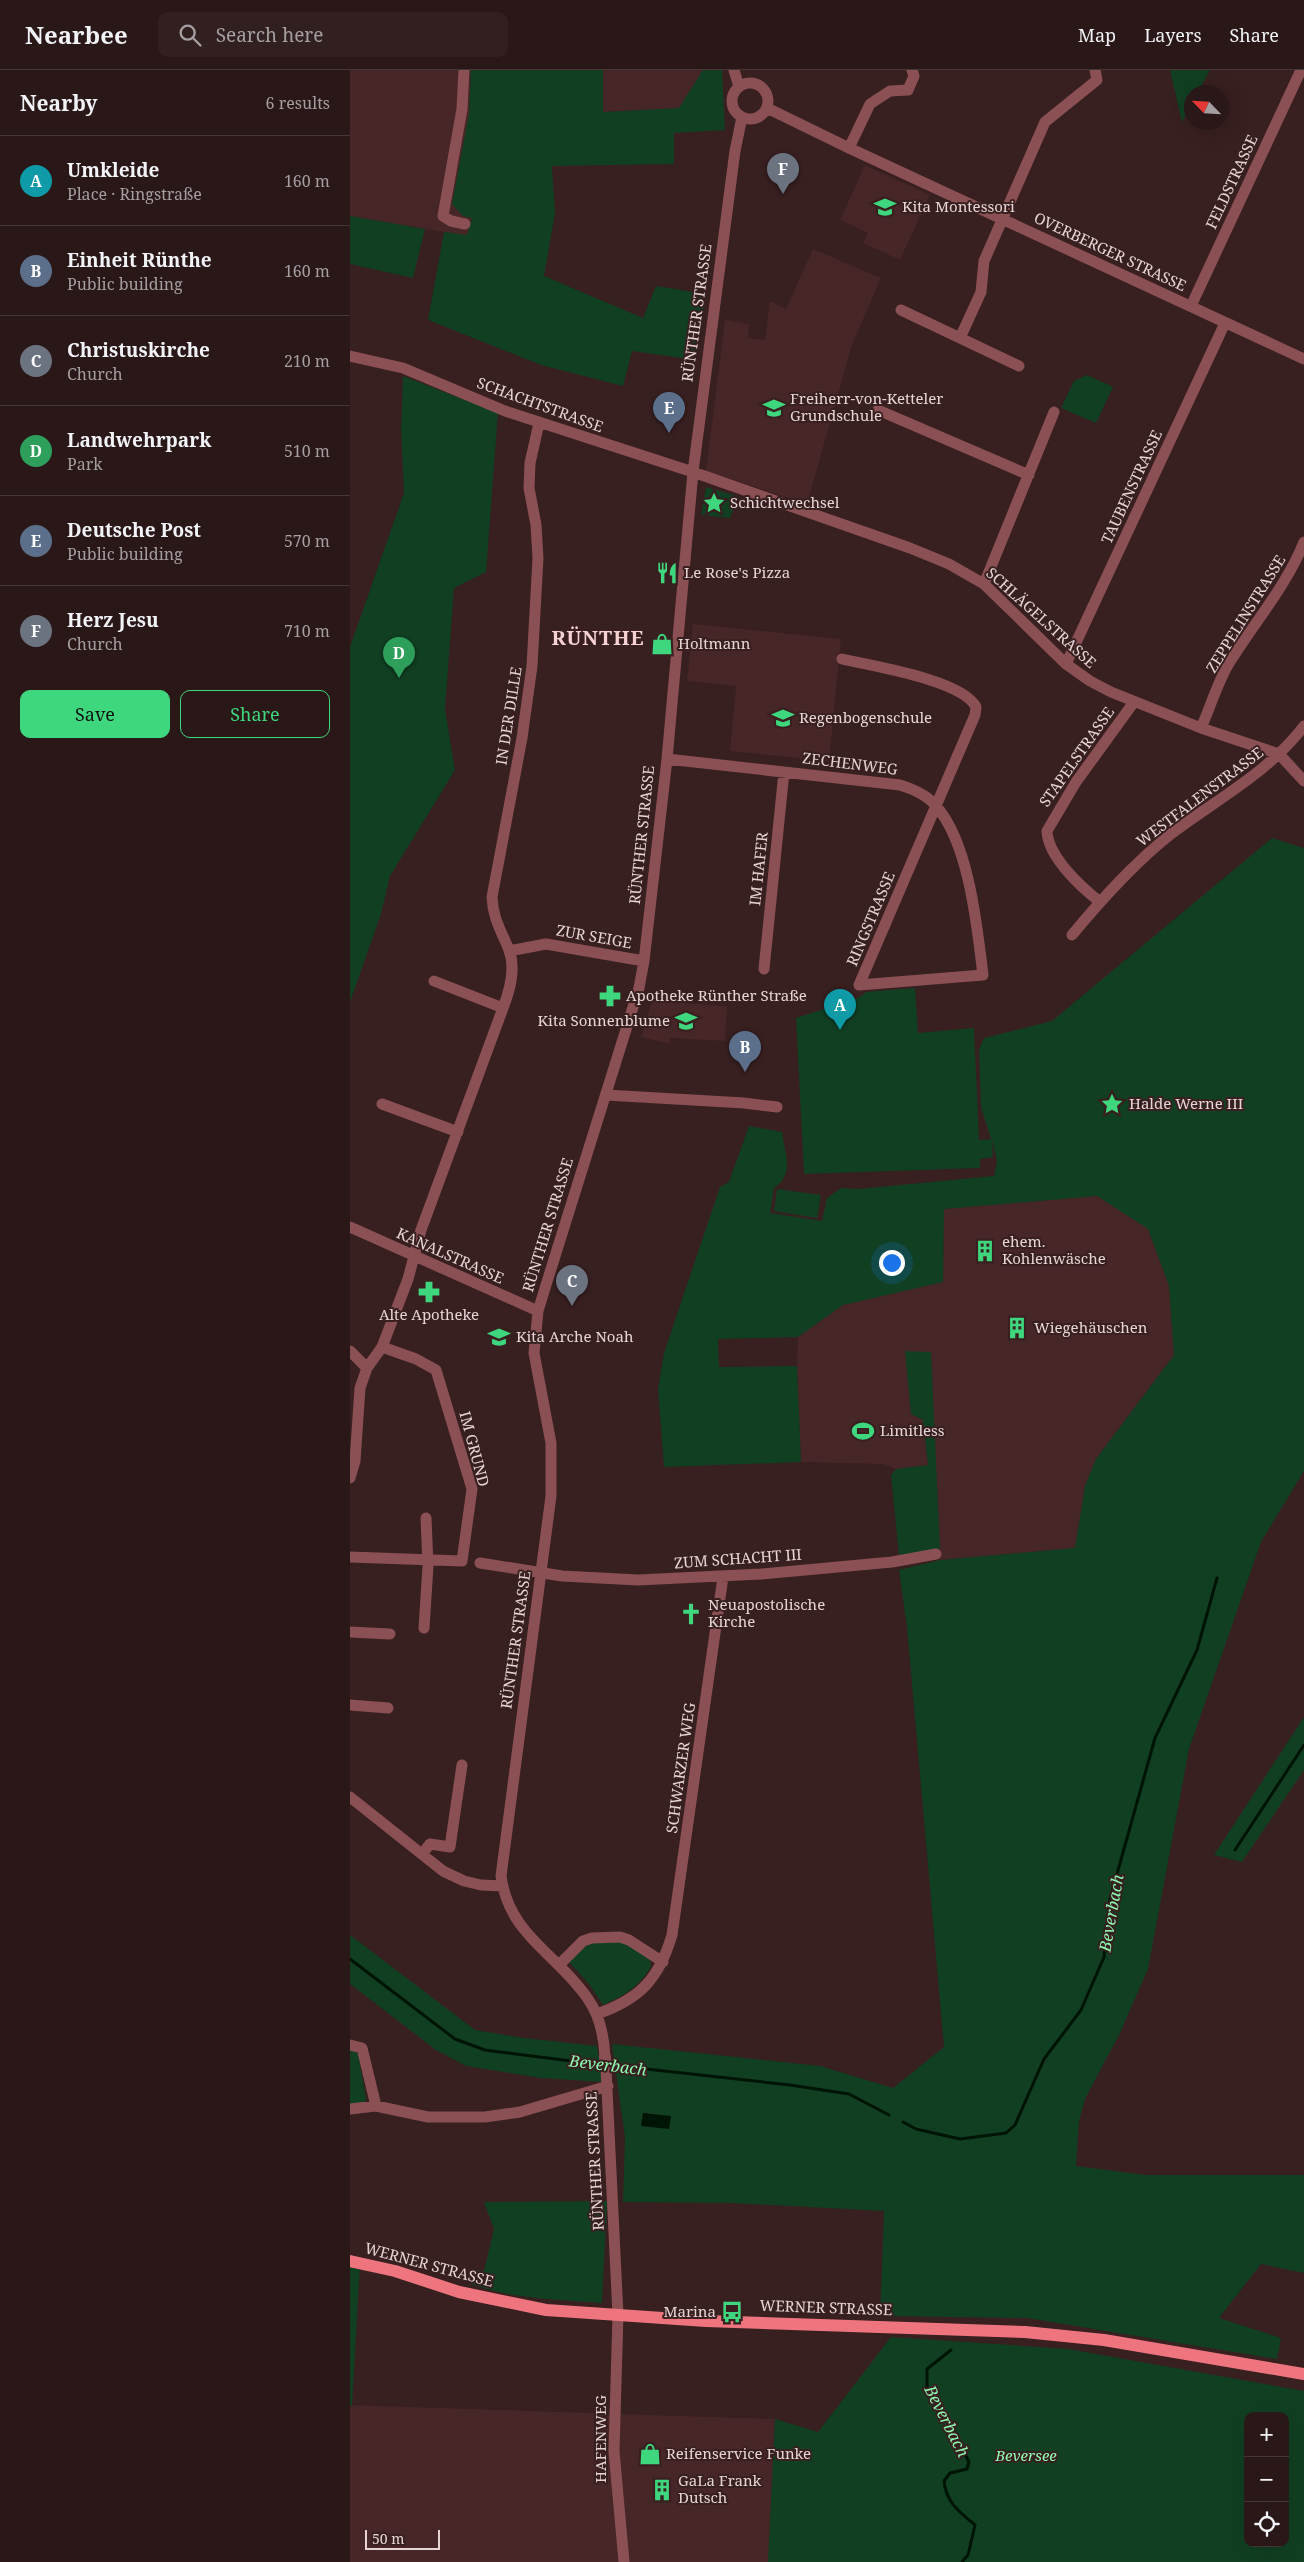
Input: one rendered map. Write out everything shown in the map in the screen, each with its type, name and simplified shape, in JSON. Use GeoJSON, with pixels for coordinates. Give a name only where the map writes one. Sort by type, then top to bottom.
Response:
{"type":"FeatureCollection","features":[{"type":"Feature","properties":{"kind":"main road","name":"WERNER STRASSE"},"geometry":{"type":"LineString","coordinates":[[350,2261],[388,2269],[459,2292],[508,2304],[546,2310],[731,2322],[1025,2332],[1104,2340],[1304,2374]]}},
{"type":"Feature","properties":{"kind":"street"},"geometry":{"type":"LineString","coordinates":[[464,70],[462,109],[443,216],[451,221],[464,224]]}},
{"type":"Feature","properties":{"kind":"street"},"geometry":{"type":"LineString","coordinates":[[734,70],[739,86]]}},
{"type":"Feature","properties":{"kind":"street"},"geometry":{"type":"LineString","coordinates":[[848,148],[867,108],[890,91],[908,90],[914,76],[912,70]]}},
{"type":"Feature","properties":{"kind":"street"},"geometry":{"type":"LineString","coordinates":[[960,338],[981,292],[984,261],[1004,220],[1045,122],[1096,80],[1095,70]]}},
{"type":"Feature","properties":{"kind":"street","name":"FELDSTRASSE"},"geometry":{"type":"LineString","coordinates":[[1191,306],[1301,70]]}},
{"type":"Feature","properties":{"kind":"street"},"geometry":{"type":"LineString","coordinates":[[749,83],[761,86],[768,98],[767,108],[757,118],[742,117],[735,111],[732,104],[733,94],[739,86],[749,83]]}},
{"type":"Feature","properties":{"kind":"street","name":"OVERBERGER STRASSE"},"geometry":{"type":"LineString","coordinates":[[767,108],[848,148],[1304,359]]}},
{"type":"Feature","properties":{"kind":"street","name":"RÜNTHER STRASSE"},"geometry":{"type":"LineString","coordinates":[[618,2315],[608,2086],[597,2014],[588,1999],[559,1965],[524,1932],[515,1918],[502,1886],[504,1840],[542,1572],[552,1468],[551,1443],[534,1353],[538,1312],[639,988],[644,961],[667,759],[693,472],[734,159],[742,117]]}},
{"type":"Feature","properties":{"kind":"street"},"geometry":{"type":"LineString","coordinates":[[901,310],[1019,366]]}},
{"type":"Feature","properties":{"kind":"street","name":"TAUBENSTRASSE"},"geometry":{"type":"LineString","coordinates":[[1066,664],[1225,323]]}},
{"type":"Feature","properties":{"kind":"street","name":"SCHACHTSTRASSE"},"geometry":{"type":"LineString","coordinates":[[350,356],[403,368],[505,411],[693,472]]}},
{"type":"Feature","properties":{"kind":"street"},"geometry":{"type":"LineString","coordinates":[[878,410],[1029,475]]}},
{"type":"Feature","properties":{"kind":"street"},"geometry":{"type":"LineString","coordinates":[[984,584],[1054,412]]}},
{"type":"Feature","properties":{"kind":"street","name":"IN DER DILLE"},"geometry":{"type":"LineString","coordinates":[[366,1368],[382,1347],[408,1279],[413,1255],[504,1008],[511,978],[509,951],[495,921],[492,897],[522,738],[532,666],[538,558],[536,525],[529,488],[530,464],[539,423]]}},
{"type":"Feature","properties":{"kind":"street","name":"SCHLÄGELSTRASSE"},"geometry":{"type":"LineString","coordinates":[[693,472],[910,548],[949,564],[984,584],[1066,664],[1090,681],[1134,702],[1201,728],[1279,754],[1304,781]]}},
{"type":"Feature","properties":{"kind":"street","name":"ZEPPELINSTRASSE"},"geometry":{"type":"LineString","coordinates":[[1201,728],[1228,666],[1257,626],[1297,560],[1304,542]]}},
{"type":"Feature","properties":{"kind":"street"},"geometry":{"type":"LineString","coordinates":[[842,659],[935,681],[959,691],[973,700],[976,707],[975,715],[936,805]]}},
{"type":"Feature","properties":{"kind":"street","name":"STAPELSTRASSE"},"geometry":{"type":"LineString","coordinates":[[1100,902],[1068,872],[1051,846],[1048,831],[1076,782],[1134,702]]}},
{"type":"Feature","properties":{"kind":"street","name":"WESTFALENSTRASSE"},"geometry":{"type":"LineString","coordinates":[[1072,935],[1100,902],[1170,834],[1251,778],[1279,754],[1304,726]]}},
{"type":"Feature","properties":{"kind":"street","name":"ZECHENWEG"},"geometry":{"type":"LineString","coordinates":[[667,759],[900,785],[922,795],[936,805],[952,829],[972,898],[983,975]]}},
{"type":"Feature","properties":{"kind":"street","name":"IM HAFER"},"geometry":{"type":"LineString","coordinates":[[764,969],[784,772]]}},
{"type":"Feature","properties":{"kind":"street","name":"RINGSTRASSE"},"geometry":{"type":"LineString","coordinates":[[936,805],[859,985],[983,975]]}},
{"type":"Feature","properties":{"kind":"street","name":"ZUR SEIGE"},"geometry":{"type":"LineString","coordinates":[[509,951],[546,944],[644,961]]}},
{"type":"Feature","properties":{"kind":"street"},"geometry":{"type":"LineString","coordinates":[[434,982],[504,1008]]}},
{"type":"Feature","properties":{"kind":"street"},"geometry":{"type":"LineString","coordinates":[[606,1095],[744,1103],[777,1107]]}},
{"type":"Feature","properties":{"kind":"street"},"geometry":{"type":"LineString","coordinates":[[382,1104],[458,1132]]}},
{"type":"Feature","properties":{"kind":"street","name":"KANALSTRASSE"},"geometry":{"type":"LineString","coordinates":[[350,1227],[538,1312]]}},
{"type":"Feature","properties":{"kind":"street","name":"IM GRUND"},"geometry":{"type":"LineString","coordinates":[[350,1556],[462,1561],[472,1489],[436,1370],[416,1359],[382,1347]]}},
{"type":"Feature","properties":{"kind":"street"},"geometry":{"type":"LineString","coordinates":[[350,1351],[366,1368],[360,1388],[354,1429],[356,1461],[351,1474]]}},
{"type":"Feature","properties":{"kind":"street"},"geometry":{"type":"LineString","coordinates":[[424,1628],[428,1566],[426,1558],[426,1518]]}},
{"type":"Feature","properties":{"kind":"street","name":"ZUM SCHACHT III"},"geometry":{"type":"LineString","coordinates":[[542,1572],[562,1576],[638,1580],[723,1577],[892,1562],[936,1554]]}},
{"type":"Feature","properties":{"kind":"street"},"geometry":{"type":"LineString","coordinates":[[480,1563],[542,1572]]}},
{"type":"Feature","properties":{"kind":"street","name":"SCHWARZER WEG"},"geometry":{"type":"LineString","coordinates":[[597,2014],[634,1996],[646,1986],[663,1962],[672,1935],[723,1577]]}},
{"type":"Feature","properties":{"kind":"street"},"geometry":{"type":"LineString","coordinates":[[350,1632],[390,1634]]}},
{"type":"Feature","properties":{"kind":"street"},"geometry":{"type":"LineString","coordinates":[[350,1705],[388,1708]]}},
{"type":"Feature","properties":{"kind":"street"},"geometry":{"type":"LineString","coordinates":[[422,1854],[430,1844],[450,1847],[462,1765]]}},
{"type":"Feature","properties":{"kind":"street"},"geometry":{"type":"LineString","coordinates":[[350,1797],[442,1871],[464,1882],[502,1886]]}},
{"type":"Feature","properties":{"kind":"street"},"geometry":{"type":"LineString","coordinates":[[559,1965],[584,1941],[592,1938],[620,1937],[629,1940],[663,1962]]}},
{"type":"Feature","properties":{"kind":"street"},"geometry":{"type":"LineString","coordinates":[[350,2045],[362,2048],[376,2106]]}},
{"type":"Feature","properties":{"kind":"street"},"geometry":{"type":"LineString","coordinates":[[350,2109],[376,2106],[428,2117],[485,2117],[520,2112],[608,2086]]}},
{"type":"Feature","properties":{"kind":"street","name":"HAFENWEG"},"geometry":{"type":"LineString","coordinates":[[618,2315],[614,2451],[624,2562]]}},
{"type":"Feature","properties":{"kind":"shaded area"},"geometry":{"type":"Polygon","coordinates":[[[350,70],[471,70],[469,114],[472,218],[468,236],[350,216],[350,70]]]}},
{"type":"Feature","properties":{"kind":"shaded area"},"geometry":{"type":"Polygon","coordinates":[[[603,70],[703,70],[679,108],[602,112],[603,70]]]}},
{"type":"Feature","properties":{"kind":"shaded area","name":"Kita Montessori"},"geometry":{"type":"Polygon","coordinates":[[[865,165],[930,195],[900,260],[863,243],[868,233],[840,220],[865,165]]]}},
{"type":"Feature","properties":{"kind":"shaded area","name":"Freiherr-von-Ketteler Grundschule"},"geometry":{"type":"Polygon","coordinates":[[[813,249],[881,278],[852,345],[807,504],[706,471],[725,320],[749,324],[748,338],[765,340],[770,301],[786,309],[813,249]]]}},
{"type":"Feature","properties":{"kind":"shaded area","name":"Regenbogenschule"},"geometry":{"type":"Polygon","coordinates":[[[693,624],[841,639],[829,761],[730,751],[736,686],[687,681],[693,624]]]}},
{"type":"Feature","properties":{"kind":"shaded area","name":"Kita Sonnenblume"},"geometry":{"type":"Polygon","coordinates":[[[652,1001],[727,1006],[725,1041],[670,1038],[669,1044],[641,1037],[652,1001]]]}},
{"type":"Feature","properties":{"kind":"shaded area"},"geometry":{"type":"Polygon","coordinates":[[[1097,1196],[1148,1228],[1169,1286],[1174,1355],[1096,1459],[1085,1486],[1075,1548],[940,1560],[931,1352],[923,1420],[928,1465],[896,1469],[883,1464],[801,1462],[797,1366],[798,1337],[843,1305],[943,1282],[944,1209],[1097,1196]]]}},
{"type":"Feature","properties":{"kind":"shaded area"},"geometry":{"type":"Polygon","coordinates":[[[643,2113],[671,2116],[669,2129],[641,2126],[643,2113]]]}},
{"type":"Feature","properties":{"kind":"shaded area"},"geometry":{"type":"Polygon","coordinates":[[[350,2405],[775,2419],[768,2562],[350,2562],[350,2405]]]}},
{"type":"Feature","properties":{"kind":"green space"},"geometry":{"type":"Polygon","coordinates":[[[471,70],[603,70],[603,112],[679,108],[703,70],[722,70],[725,130],[674,133],[674,164],[552,166],[555,213],[544,276],[643,318],[656,286],[706,294],[696,360],[632,351],[623,386],[541,365],[428,320],[444,232],[467,235],[472,218],[463,216],[452,204],[469,114],[471,70]]]}},
{"type":"Feature","properties":{"kind":"green space"},"geometry":{"type":"Polygon","coordinates":[[[1170,70],[1210,70],[1202,85],[1184,85],[1184,118],[1182,122],[1170,70]]]}},
{"type":"Feature","properties":{"kind":"green space"},"geometry":{"type":"Polygon","coordinates":[[[350,216],[425,229],[413,278],[350,264],[350,216]]]}},
{"type":"Feature","properties":{"kind":"green space"},"geometry":{"type":"Polygon","coordinates":[[[1087,375],[1113,387],[1096,423],[1061,408],[1074,381],[1087,375]]]}},
{"type":"Feature","properties":{"kind":"green space"},"geometry":{"type":"Polygon","coordinates":[[[403,376],[498,413],[486,572],[454,588],[445,709],[455,770],[390,876],[381,914],[350,1002],[350,647],[404,493],[401,431],[403,376]]]}},
{"type":"Feature","properties":{"kind":"green space"},"geometry":{"type":"Polygon","coordinates":[[[706,487],[739,497],[730,518],[701,515],[706,487]]]}},
{"type":"Feature","properties":{"kind":"green space"},"geometry":{"type":"Polygon","coordinates":[[[1272,838],[1304,848],[1304,1471],[1261,1542],[1189,1749],[1148,1969],[1120,2033],[1085,2099],[1079,2121],[1076,2166],[1145,2175],[1304,2175],[1304,2273],[1261,2264],[1219,2318],[1281,2338],[1277,2359],[1027,2318],[880,2316],[884,2211],[732,2203],[623,2202],[625,2138],[612,2044],[820,2066],[893,2088],[944,2047],[907,1627],[899,1570],[940,1560],[1075,1548],[1085,1486],[1096,1459],[1174,1355],[1169,1286],[1148,1229],[1097,1196],[944,1209],[943,1282],[843,1305],[798,1337],[718,1339],[719,1367],[797,1366],[801,1462],[664,1467],[658,1389],[664,1353],[720,1187],[729,1182],[749,1126],[782,1132],[787,1170],[785,1176],[774,1188],[770,1213],[822,1221],[827,1198],[841,1188],[858,1189],[994,1176],[997,1161],[992,1140],[993,1157],[980,1159],[980,1168],[804,1174],[796,1018],[858,998],[866,992],[915,988],[918,1033],[974,1028],[979,1140],[991,1139],[981,1107],[979,1050],[984,1038],[1052,1021],[1272,838]]]}},
{"type":"Feature","properties":{"kind":"green space"},"geometry":{"type":"Polygon","coordinates":[[[777,1189],[821,1195],[817,1218],[774,1211],[777,1189]]]}},
{"type":"Feature","properties":{"kind":"green space"},"geometry":{"type":"Polygon","coordinates":[[[905,1351],[931,1352],[940,1549],[899,1555],[891,1475],[896,1469],[928,1465],[923,1420],[911,1414],[905,1351]]]}},
{"type":"Feature","properties":{"kind":"green space"},"geometry":{"type":"Polygon","coordinates":[[[1304,1717],[1304,1770],[1242,1862],[1214,1855],[1304,1717]]]}},
{"type":"Feature","properties":{"kind":"green space"},"geometry":{"type":"Polygon","coordinates":[[[350,1935],[475,2030],[524,2038],[597,2046],[603,2082],[541,2078],[466,2066],[436,2050],[350,1984],[350,1935]]]}},
{"type":"Feature","properties":{"kind":"green space"},"geometry":{"type":"Polygon","coordinates":[[[626,1942],[650,1958],[651,1967],[630,1990],[603,2005],[589,1984],[569,1962],[589,1943],[626,1942]]]}},
{"type":"Feature","properties":{"kind":"green space"},"geometry":{"type":"Polygon","coordinates":[[[350,2050],[358,2053],[366,2099],[365,2102],[350,2105],[350,2050]]]}},
{"type":"Feature","properties":{"kind":"green space"},"geometry":{"type":"Polygon","coordinates":[[[607,2201],[602,2303],[519,2296],[471,2284],[471,2270],[484,2271],[494,2229],[484,2202],[607,2201]]]}},
{"type":"Feature","properties":{"kind":"green space"},"geometry":{"type":"Polygon","coordinates":[[[350,2264],[360,2265],[352,2406],[350,2405],[350,2264]]]}},
{"type":"Feature","properties":{"kind":"green space","name":"Beversee"},"geometry":{"type":"Polygon","coordinates":[[[891,2337],[1068,2349],[1304,2391],[1304,2562],[768,2562],[775,2419],[818,2432],[891,2337]]]}},
{"type":"Feature","properties":{"kind":"waterway","name":"Beverbach"},"geometry":{"type":"LineString","coordinates":[[903,2122],[916,2129],[960,2139],[1006,2133],[1015,2125],[1044,2059],[1081,2010],[1104,1957],[1110,1899],[1155,1738],[1197,1650],[1217,1578]]}},
{"type":"Feature","properties":{"kind":"waterway"},"geometry":{"type":"LineString","coordinates":[[1235,1850],[1304,1745]]}},
{"type":"Feature","properties":{"kind":"waterway","name":"Beverbach"},"geometry":{"type":"LineString","coordinates":[[350,1959],[455,2039],[485,2050],[603,2065]]}},
{"type":"Feature","properties":{"kind":"waterway","name":"Beverbach"},"geometry":{"type":"LineString","coordinates":[[610,2065],[790,2085],[849,2094],[889,2115]]}},
{"type":"Feature","properties":{"kind":"waterway","name":"Beverbach"},"geometry":{"type":"LineString","coordinates":[[951,2350],[927,2369],[927,2388],[950,2423],[969,2462],[967,2469],[950,2473],[944,2481],[950,2501],[975,2525],[968,2555],[962,2562]]}},
{"type":"Feature","properties":{"kind":"place","name":"Herz Jesu"},"geometry":{"type":"Point","coordinates":[783,194]}},
{"type":"Feature","properties":{"kind":"place","name":"Kita Montessori"},"geometry":{"type":"Point","coordinates":[885,207]}},
{"type":"Feature","properties":{"kind":"place","name":"Freiherr-von-Ketteler Grundschule"},"geometry":{"type":"Point","coordinates":[774,408]}},
{"type":"Feature","properties":{"kind":"place","name":"Deutsche Post"},"geometry":{"type":"Point","coordinates":[669,433]}},
{"type":"Feature","properties":{"kind":"place","name":"Schichtwechsel"},"geometry":{"type":"Point","coordinates":[714,503]}},
{"type":"Feature","properties":{"kind":"place","name":"Le Rose's Pizza"},"geometry":{"type":"Point","coordinates":[667,573]}},
{"type":"Feature","properties":{"kind":"place","name":"Holtmann"},"geometry":{"type":"Point","coordinates":[662,644]}},
{"type":"Feature","properties":{"kind":"place","name":"Landwehrpark"},"geometry":{"type":"Point","coordinates":[399,678]}},
{"type":"Feature","properties":{"kind":"place","name":"Regenbogenschule"},"geometry":{"type":"Point","coordinates":[783,718]}},
{"type":"Feature","properties":{"kind":"place","name":"Apotheke Rünther Straße"},"geometry":{"type":"Point","coordinates":[610,996]}},
{"type":"Feature","properties":{"kind":"place","name":"Kita Sonnenblume"},"geometry":{"type":"Point","coordinates":[686,1021]}},
{"type":"Feature","properties":{"kind":"place","name":"Umkleide"},"geometry":{"type":"Point","coordinates":[840,1030]}},
{"type":"Feature","properties":{"kind":"place","name":"Einheit Rünthe"},"geometry":{"type":"Point","coordinates":[745,1072]}},
{"type":"Feature","properties":{"kind":"place","name":"Halde Werne III"},"geometry":{"type":"Point","coordinates":[1112,1104]}},
{"type":"Feature","properties":{"kind":"place","name":"ehem. Kohlenwäsche"},"geometry":{"type":"Point","coordinates":[985,1251]}},
{"type":"Feature","properties":{"kind":"place","name":"Alte Apotheke"},"geometry":{"type":"Point","coordinates":[429,1292]}},
{"type":"Feature","properties":{"kind":"place","name":"Christuskirche"},"geometry":{"type":"Point","coordinates":[572,1306]}},
{"type":"Feature","properties":{"kind":"place","name":"Wiegehäuschen"},"geometry":{"type":"Point","coordinates":[1017,1328]}},
{"type":"Feature","properties":{"kind":"place","name":"Kita Arche Noah"},"geometry":{"type":"Point","coordinates":[499,1337]}},
{"type":"Feature","properties":{"kind":"place","name":"Limitless"},"geometry":{"type":"Point","coordinates":[863,1431]}},
{"type":"Feature","properties":{"kind":"place","name":"Neuapostolische Kirche"},"geometry":{"type":"Point","coordinates":[691,1614]}},
{"type":"Feature","properties":{"kind":"place","name":"Marina"},"geometry":{"type":"Point","coordinates":[732,2312]}},
{"type":"Feature","properties":{"kind":"place","name":"Reifenservice Funke"},"geometry":{"type":"Point","coordinates":[650,2454]}},
{"type":"Feature","properties":{"kind":"place","name":"GaLa Frank Dutsch"},"geometry":{"type":"Point","coordinates":[662,2490]}},
{"type":"Feature","properties":{"kind":"district","name":"RÜNTHE"},"geometry":{"type":"Point","coordinates":[598,638]}}]}
